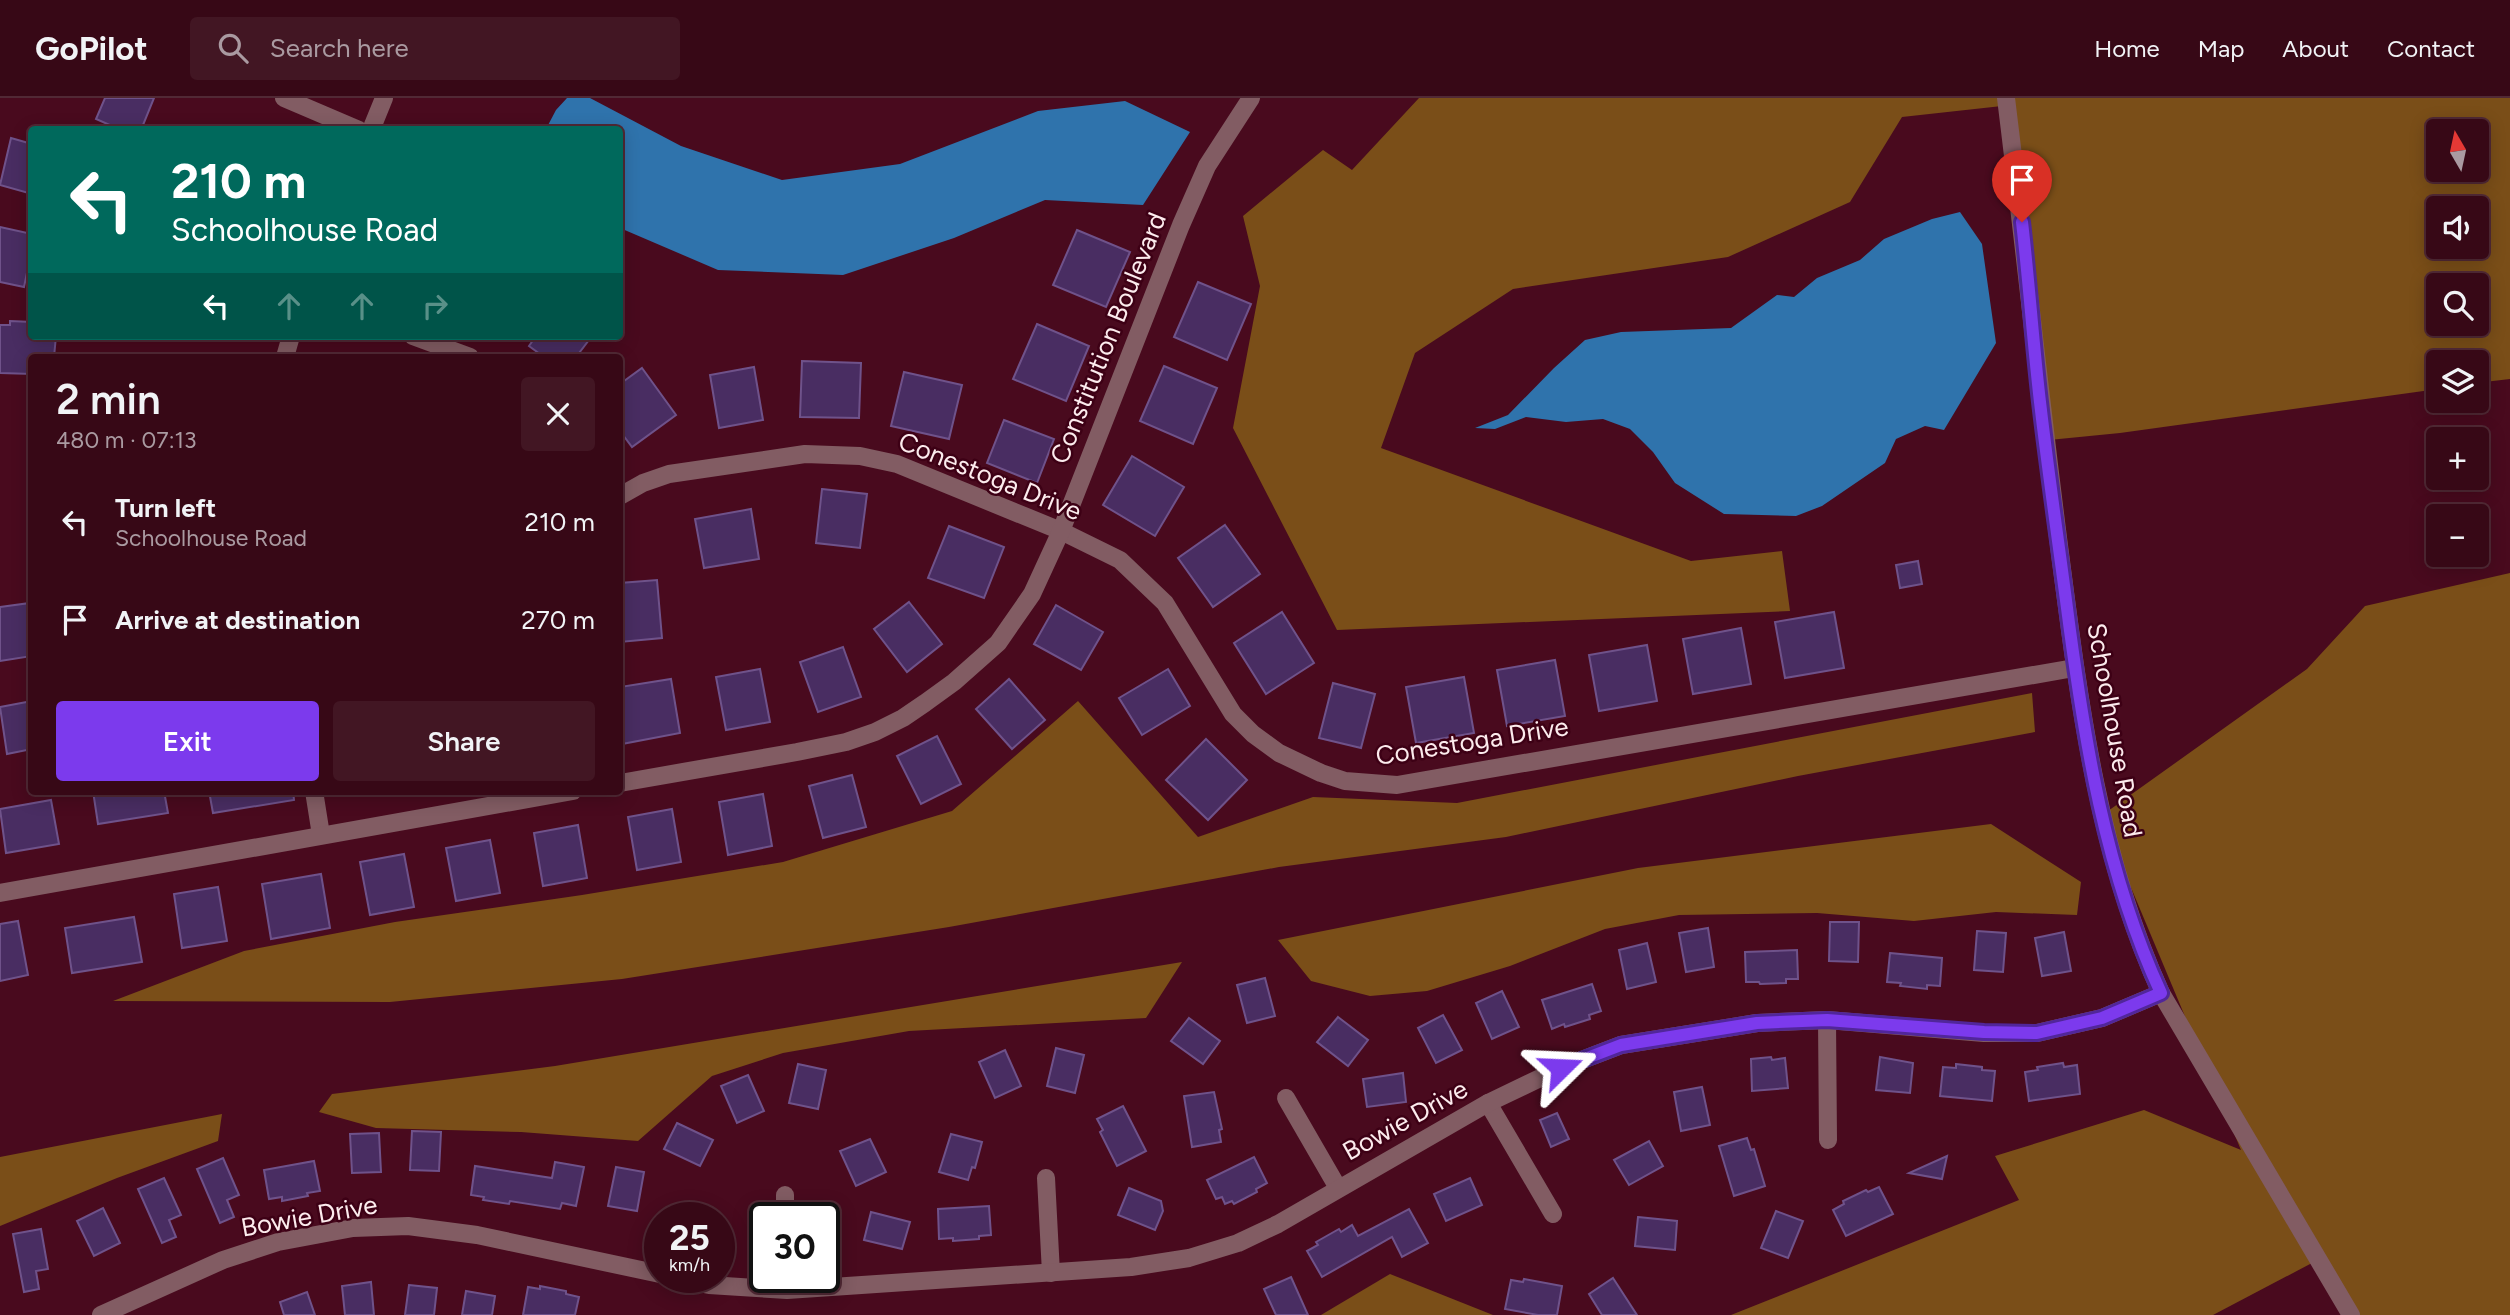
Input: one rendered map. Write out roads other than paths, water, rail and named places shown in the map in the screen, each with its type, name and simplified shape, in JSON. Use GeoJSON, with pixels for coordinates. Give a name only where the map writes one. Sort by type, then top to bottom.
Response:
{"type":"FeatureCollection","features":[{"type":"Feature","properties":{"kind":"street"},"geometry":{"type":"LineString","coordinates":[[284,98],[350,126]]}},
{"type":"Feature","properties":{"kind":"street"},"geometry":{"type":"LineString","coordinates":[[373,126],[384,98]]}},
{"type":"Feature","properties":{"kind":"street","name":"Constitution Boulevard"},"geometry":{"type":"LineString","coordinates":[[623,782],[846,742],[875,732],[904,718],[954,682],[998,643],[1032,594],[1061,531],[1196,189],[1207,166],[1251,98]]}},
{"type":"Feature","properties":{"kind":"street","name":"Schoolhouse Road"},"geometry":{"type":"LineString","coordinates":[[2006,98],[2031,293],[2040,401],[2074,668],[2105,837],[2146,960],[2161,993],[2351,1315]]}},
{"type":"Feature","properties":{"kind":"street"},"geometry":{"type":"LineString","coordinates":[[424,340],[462,354]]}},
{"type":"Feature","properties":{"kind":"street","name":"Conestoga Drive"},"geometry":{"type":"LineString","coordinates":[[623,494],[643,483],[669,474],[805,454],[860,456],[897,464],[1061,531],[1120,559],[1165,603],[1233,714],[1253,734],[1301,765],[1345,781],[1372,784],[1409,783],[2074,668]]}},
{"type":"Feature","properties":{"kind":"street"},"geometry":{"type":"LineString","coordinates":[[315,795],[321,835]]}},
{"type":"Feature","properties":{"kind":"street"},"geometry":{"type":"LineString","coordinates":[[0,893],[550,795]]}},
{"type":"Feature","properties":{"kind":"street","name":"Bowie Drive"},"geometry":{"type":"LineString","coordinates":[[840,1282],[1051,1273],[1132,1267],[1189,1258],[1238,1243],[1278,1224],[1488,1103],[1561,1068],[1621,1045],[1757,1023],[1827,1020],[1984,1032],[2037,1033],[2102,1018],[2161,993]]}},
{"type":"Feature","properties":{"kind":"street"},"geometry":{"type":"LineString","coordinates":[[1827,1020],[1828,1140]]}},
{"type":"Feature","properties":{"kind":"street"},"geometry":{"type":"LineString","coordinates":[[1286,1098],[1338,1188]]}},
{"type":"Feature","properties":{"kind":"street"},"geometry":{"type":"LineString","coordinates":[[1488,1103],[1553,1214]]}},
{"type":"Feature","properties":{"kind":"street"},"geometry":{"type":"LineString","coordinates":[[1046,1178],[1051,1273]]}},
{"type":"Feature","properties":{"kind":"street"},"geometry":{"type":"LineString","coordinates":[[785,1195],[785,1202]]}},
{"type":"Feature","properties":{"kind":"street","name":"Bowie Drive"},"geometry":{"type":"LineString","coordinates":[[101,1315],[223,1259],[278,1242],[354,1228],[408,1226],[477,1235],[644,1271]]}},
{"type":"Feature","properties":{"kind":"water"},"geometry":{"type":"Polygon","coordinates":[[[567,98],[590,98],[681,146],[782,180],[900,164],[1038,111],[1125,101],[1190,132],[1143,205],[1045,200],[954,238],[843,275],[718,270],[623,229],[623,126],[548,126],[556,110],[567,98]]]}},
{"type":"Feature","properties":{"kind":"water"},"geometry":{"type":"Polygon","coordinates":[[[1960,212],[1982,244],[1996,343],[1944,430],[1925,426],[1896,439],[1885,463],[1822,506],[1796,516],[1724,514],[1675,483],[1653,452],[1630,429],[1603,419],[1566,422],[1526,417],[1495,429],[1475,428],[1508,415],[1585,340],[1621,332],[1731,328],[1777,295],[1794,297],[1817,278],[1860,260],[1884,239],[1932,219],[1960,212]]]}}]}
